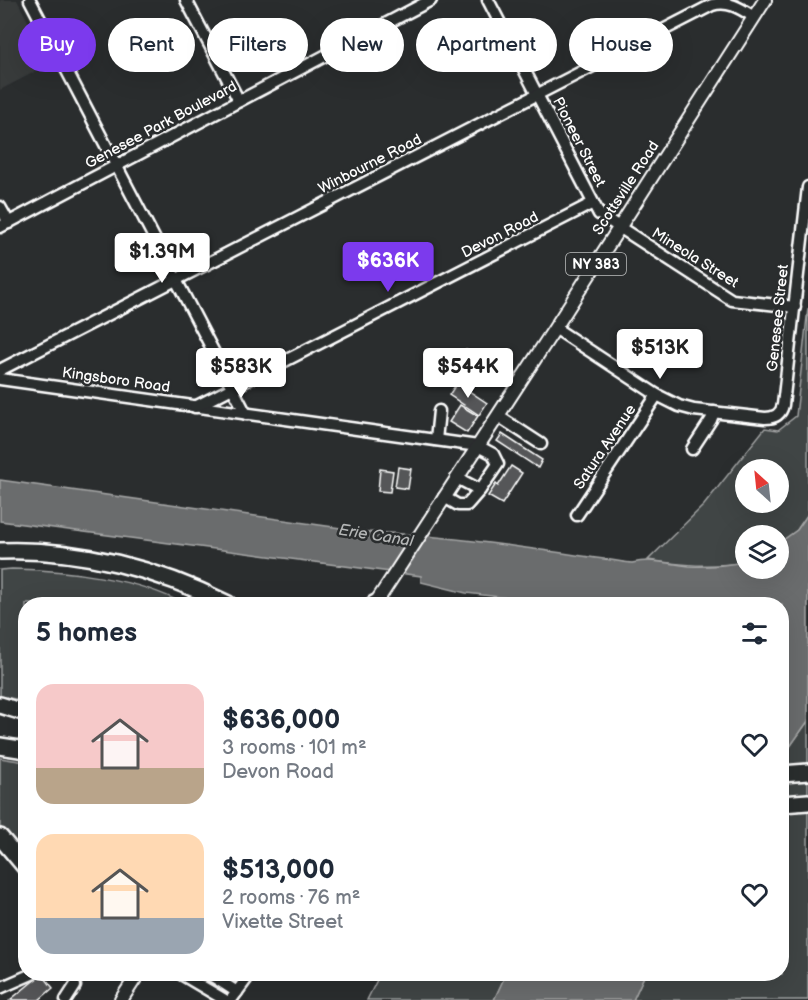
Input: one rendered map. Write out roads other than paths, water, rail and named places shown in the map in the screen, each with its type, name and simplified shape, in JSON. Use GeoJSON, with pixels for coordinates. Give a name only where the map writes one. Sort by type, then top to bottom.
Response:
{"type":"FeatureCollection","features":[{"type":"Feature","properties":{"kind":"highway"},"geometry":{"type":"LineString","coordinates":[[0,551],[45,552],[112,562],[170,579],[212,597]]}},
{"type":"Feature","properties":{"kind":"highway"},"geometry":{"type":"LineString","coordinates":[[0,561],[50,561],[103,569],[157,584],[188,597]]}},
{"type":"Feature","properties":{"kind":"highway"},"geometry":{"type":"LineString","coordinates":[[0,705],[18,711]]}},
{"type":"Feature","properties":{"kind":"highway"},"geometry":{"type":"LineString","coordinates":[[0,716],[18,719]]}},
{"type":"Feature","properties":{"kind":"highway"},"geometry":{"type":"LineString","coordinates":[[0,746],[18,749]]}},
{"type":"Feature","properties":{"kind":"highway"},"geometry":{"type":"LineString","coordinates":[[789,773],[808,772]]}},
{"type":"Feature","properties":{"kind":"highway"},"geometry":{"type":"LineString","coordinates":[[789,803],[808,802]]}},
{"type":"Feature","properties":{"kind":"highway"},"geometry":{"type":"LineString","coordinates":[[0,837],[18,858]]}},
{"type":"Feature","properties":{"kind":"main road","name":"Scottsville Road"},"geometry":{"type":"LineString","coordinates":[[379,597],[765,0]]}},
{"type":"Feature","properties":{"kind":"main road"},"geometry":{"type":"LineString","coordinates":[[121,1000],[133,981]]}},
{"type":"Feature","properties":{"kind":"street"},"geometry":{"type":"LineString","coordinates":[[30,0],[246,414]]}},
{"type":"Feature","properties":{"kind":"street"},"geometry":{"type":"LineString","coordinates":[[186,0],[239,101]]}},
{"type":"Feature","properties":{"kind":"street","name":"Genesee Park Boulevard"},"geometry":{"type":"LineString","coordinates":[[4,225],[431,0]]}},
{"type":"Feature","properties":{"kind":"street","name":"Pioneer Street"},"geometry":{"type":"LineString","coordinates":[[488,0],[593,203],[603,217],[618,227]]}},
{"type":"Feature","properties":{"kind":"street","name":"Winbourne Road"},"geometry":{"type":"LineString","coordinates":[[0,370],[717,3],[733,4],[754,17]]}},
{"type":"Feature","properties":{"kind":"street","name":"Genesee Street"},"geometry":{"type":"LineString","coordinates":[[714,412],[765,418],[778,415],[783,405],[808,187]]}},
{"type":"Feature","properties":{"kind":"street","name":"Devon Road"},"geometry":{"type":"LineString","coordinates":[[195,407],[593,203]]}},
{"type":"Feature","properties":{"kind":"street"},"geometry":{"type":"LineString","coordinates":[[0,207],[4,225]]}},
{"type":"Feature","properties":{"kind":"street","name":"Mineola Street"},"geometry":{"type":"LineString","coordinates":[[618,227],[732,300],[795,307]]}},
{"type":"Feature","properties":{"kind":"street"},"geometry":{"type":"LineString","coordinates":[[555,328],[657,395],[684,407],[714,412],[692,449]]}},
{"type":"Feature","properties":{"kind":"street","name":"Kingsboro Road"},"geometry":{"type":"LineString","coordinates":[[0,380],[478,446]]}},
{"type":"Feature","properties":{"kind":"street","name":"Satura Avenue"},"geometry":{"type":"LineString","coordinates":[[578,515],[657,395]]}},
{"type":"Feature","properties":{"kind":"street"},"geometry":{"type":"LineString","coordinates":[[436,440],[439,411]]}},
{"type":"Feature","properties":{"kind":"street"},"geometry":{"type":"LineString","coordinates":[[498,416],[541,444]]}},
{"type":"Feature","properties":{"kind":"street"},"geometry":{"type":"LineString","coordinates":[[444,497],[458,505],[467,505],[498,464],[493,454],[478,446]]}},
{"type":"Feature","properties":{"kind":"street"},"geometry":{"type":"LineString","coordinates":[[457,478],[480,490]]}},
{"type":"Feature","properties":{"kind":"street"},"geometry":{"type":"LineString","coordinates":[[0,988],[18,980]]}},
{"type":"Feature","properties":{"kind":"street"},"geometry":{"type":"LineString","coordinates":[[193,981],[225,1000]]}},
{"type":"Feature","properties":{"kind":"street"},"geometry":{"type":"LineString","coordinates":[[225,981],[234,996],[245,981]]}},
{"type":"Feature","properties":{"kind":"street"},"geometry":{"type":"LineString","coordinates":[[66,1000],[75,986]]}},
{"type":"Feature","properties":{"kind":"water","name":"Erie Canal"},"geometry":{"type":"Polygon","coordinates":[[[0,480],[369,532],[468,540],[632,563],[654,561],[689,566],[735,563],[735,579],[789,579],[789,536],[797,530],[808,514],[808,721],[789,748],[789,597],[500,597],[466,593],[421,582],[421,576],[0,521],[0,480]]]}},
{"type":"Feature","properties":{"kind":"water"},"geometry":{"type":"Polygon","coordinates":[[[503,981],[642,981],[633,1000],[494,1000],[503,981]]]}}]}
